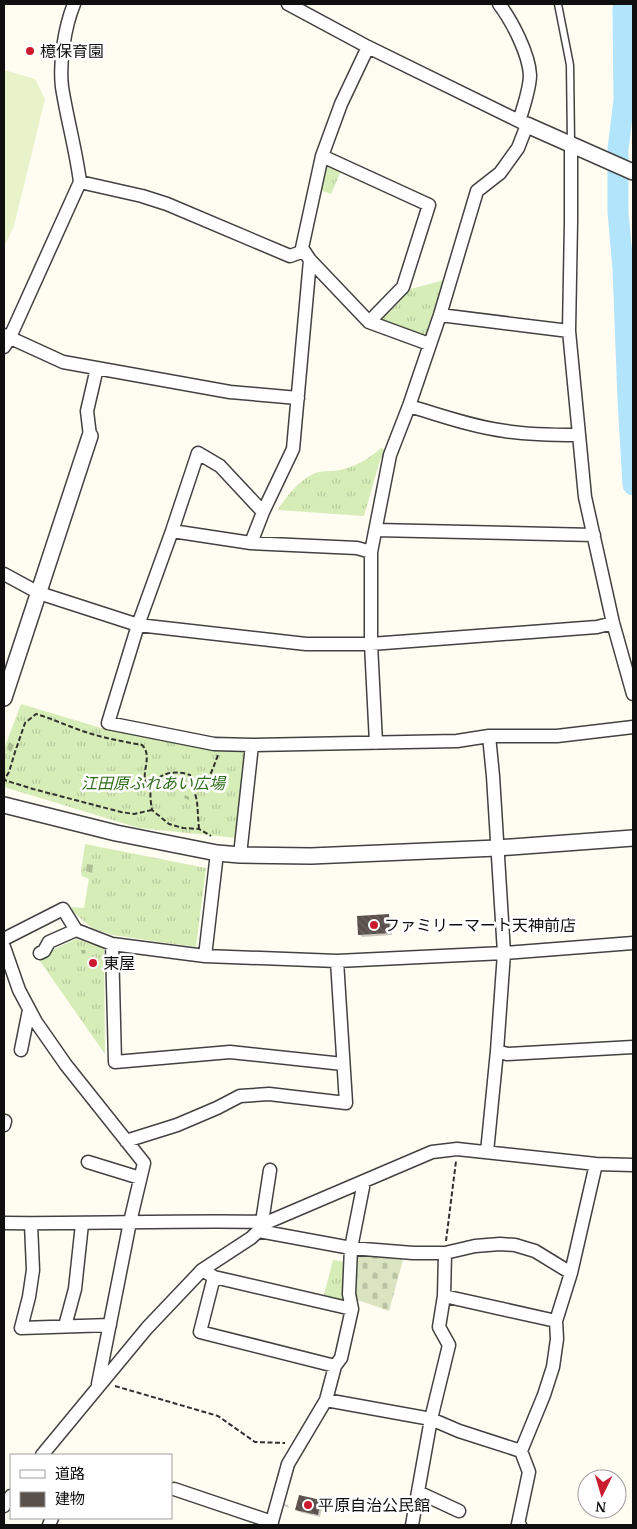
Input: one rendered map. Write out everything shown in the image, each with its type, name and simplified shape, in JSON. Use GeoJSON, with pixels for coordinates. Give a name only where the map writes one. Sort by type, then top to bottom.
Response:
{"type":"FeatureCollection","features":[{"type":"Feature","properties":{"kind":"street"},"geometry":{"type":"LineString","coordinates":[[74,4],[68,19],[63,49],[62,85],[80,182],[6,340],[63,362],[230,392],[298,398]]}},
{"type":"Feature","properties":{"kind":"street"},"geometry":{"type":"LineString","coordinates":[[288,4],[523,123],[633,172]]}},
{"type":"Feature","properties":{"kind":"street"},"geometry":{"type":"LineString","coordinates":[[376,743],[371,644],[371,552],[390,455],[440,315],[477,191],[500,173],[518,148],[523,123],[530,76],[520,39],[500,4]]}},
{"type":"Feature","properties":{"kind":"street"},"geometry":{"type":"LineString","coordinates":[[368,46],[341,104],[322,156],[302,248],[307,256],[369,322],[429,344]]}},
{"type":"Feature","properties":{"kind":"street"},"geometry":{"type":"LineString","coordinates":[[576,147],[571,222],[569,331],[578,435],[585,497],[613,623],[633,694]]}},
{"type":"Feature","properties":{"kind":"street"},"geometry":{"type":"LineString","coordinates":[[322,156],[430,205],[403,287],[369,322]]}},
{"type":"Feature","properties":{"kind":"street"},"geometry":{"type":"LineString","coordinates":[[80,182],[142,196],[167,204],[290,256],[307,256]]}},
{"type":"Feature","properties":{"kind":"street"},"geometry":{"type":"LineString","coordinates":[[251,543],[263,512],[293,449],[307,256]]}},
{"type":"Feature","properties":{"kind":"street"},"geometry":{"type":"LineString","coordinates":[[440,315],[569,331]]}},
{"type":"Feature","properties":{"kind":"street"},"geometry":{"type":"LineString","coordinates":[[4,698],[90,436],[86,411],[97,368]]}},
{"type":"Feature","properties":{"kind":"street"},"geometry":{"type":"LineString","coordinates":[[409,406],[486,428],[532,434],[578,435]]}},
{"type":"Feature","properties":{"kind":"street"},"geometry":{"type":"LineString","coordinates":[[263,512],[220,466],[198,453],[138,625],[108,723],[214,744],[252,745],[457,741],[489,736],[558,736],[633,727]]}},
{"type":"Feature","properties":{"kind":"street"},"geometry":{"type":"LineString","coordinates":[[376,530],[594,535]]}},
{"type":"Feature","properties":{"kind":"street"},"geometry":{"type":"LineString","coordinates":[[172,531],[251,543],[357,548],[371,552]]}},
{"type":"Feature","properties":{"kind":"street"},"geometry":{"type":"LineString","coordinates":[[4,574],[39,593],[138,625],[306,644],[371,644],[597,627],[613,623]]}},
{"type":"Feature","properties":{"kind":"street"},"geometry":{"type":"LineString","coordinates":[[487,1152],[504,953],[489,736]]}},
{"type":"Feature","properties":{"kind":"street"},"geometry":{"type":"LineString","coordinates":[[240,854],[252,745]]}},
{"type":"Feature","properties":{"kind":"street"},"geometry":{"type":"LineString","coordinates":[[4,805],[116,833],[218,853],[311,856],[497,848],[633,838]]}},
{"type":"Feature","properties":{"kind":"street"},"geometry":{"type":"LineString","coordinates":[[205,956],[218,853]]}},
{"type":"Feature","properties":{"kind":"street"},"geometry":{"type":"LineString","coordinates":[[4,939],[62,909],[76,930],[112,944],[205,956],[337,961],[504,953],[633,943]]}},
{"type":"Feature","properties":{"kind":"street"},"geometry":{"type":"LineString","coordinates":[[40,952],[44,951],[49,942],[76,930]]}},
{"type":"Feature","properties":{"kind":"street"},"geometry":{"type":"LineString","coordinates":[[112,944],[115,1062],[230,1052],[343,1064]]}},
{"type":"Feature","properties":{"kind":"street"},"geometry":{"type":"LineString","coordinates":[[4,947],[19,990],[36,1022],[66,1065],[144,1163],[130,1222],[100,1384]]}},
{"type":"Feature","properties":{"kind":"street"},"geometry":{"type":"LineString","coordinates":[[126,1140],[177,1125],[240,1096],[269,1094],[346,1103],[337,961]]}},
{"type":"Feature","properties":{"kind":"street"},"geometry":{"type":"LineString","coordinates":[[21,1050],[29,1010]]}},
{"type":"Feature","properties":{"kind":"street"},"geometry":{"type":"LineString","coordinates":[[497,1050],[507,1054],[633,1047]]}},
{"type":"Feature","properties":{"kind":"street"},"geometry":{"type":"LineString","coordinates":[[43,1454],[147,1328],[202,1270],[263,1225],[432,1152],[457,1149],[596,1164],[633,1165]]}},
{"type":"Feature","properties":{"kind":"street"},"geometry":{"type":"LineString","coordinates":[[88,1162],[140,1178]]}},
{"type":"Feature","properties":{"kind":"street"},"geometry":{"type":"LineString","coordinates":[[520,1525],[518,1524],[529,1472],[521,1450],[544,1396],[553,1367],[557,1339],[556,1321],[571,1273],[596,1164]]}},
{"type":"Feature","properties":{"kind":"street"},"geometry":{"type":"LineString","coordinates":[[263,1225],[270,1170]]}},
{"type":"Feature","properties":{"kind":"street"},"geometry":{"type":"LineString","coordinates":[[174,1489],[272,1524],[288,1464],[326,1400],[335,1366],[342,1358],[352,1309],[349,1294],[351,1248],[364,1182]]}},
{"type":"Feature","properties":{"kind":"street"},"geometry":{"type":"LineString","coordinates":[[4,1223],[82,1224],[130,1222],[263,1225],[351,1248],[413,1253],[445,1253],[474,1246],[515,1245],[534,1251],[571,1273]]}},
{"type":"Feature","properties":{"kind":"street"},"geometry":{"type":"LineString","coordinates":[[31,1224],[33,1270],[29,1297],[21,1328],[110,1325]]}},
{"type":"Feature","properties":{"kind":"street"},"geometry":{"type":"LineString","coordinates":[[65,1326],[75,1289],[82,1224]]}},
{"type":"Feature","properties":{"kind":"street"},"geometry":{"type":"LineString","coordinates":[[412,1525],[431,1420],[449,1345],[438,1327],[444,1296],[445,1253]]}},
{"type":"Feature","properties":{"kind":"street"},"geometry":{"type":"LineString","coordinates":[[202,1270],[214,1277],[352,1309]]}},
{"type":"Feature","properties":{"kind":"street"},"geometry":{"type":"LineString","coordinates":[[214,1277],[200,1332],[335,1366]]}},
{"type":"Feature","properties":{"kind":"street"},"geometry":{"type":"LineString","coordinates":[[444,1296],[556,1321]]}},
{"type":"Feature","properties":{"kind":"street"},"geometry":{"type":"LineString","coordinates":[[326,1400],[431,1420],[459,1431],[521,1450]]}},
{"type":"Feature","properties":{"kind":"street"},"geometry":{"type":"LineString","coordinates":[[418,1492],[459,1511]]}},
{"type":"Feature","properties":{"kind":"lane"},"geometry":{"type":"LineString","coordinates":[[558,4],[570,65],[576,147]]}},
{"type":"Feature","properties":{"kind":"path"},"geometry":{"type":"LineString","coordinates":[[152,786],[145,780],[144,774],[147,757],[146,748],[142,745],[105,738],[36,714],[25,723],[10,772],[4,780],[121,812],[134,814],[152,810]]}},
{"type":"Feature","properties":{"kind":"path"},"geometry":{"type":"LineString","coordinates":[[193,788],[204,784],[209,778],[218,754]]}},
{"type":"Feature","properties":{"kind":"path"},"geometry":{"type":"LineString","coordinates":[[199,829],[197,801],[190,775],[181,772],[171,772],[161,776],[152,786],[150,801],[152,810],[169,824],[183,828],[199,829],[211,836]]}},
{"type":"Feature","properties":{"kind":"path"},"geometry":{"type":"LineString","coordinates":[[445,1253],[457,1149]]}},
{"type":"Feature","properties":{"kind":"path"},"geometry":{"type":"LineString","coordinates":[[100,1384],[218,1416],[255,1442],[300,1444]]}},
{"type":"Feature","properties":{"kind":"green space"},"geometry":{"type":"Polygon","coordinates":[[[4,70],[35,79],[45,99],[14,226],[4,247],[4,70]]]}},
{"type":"Feature","properties":{"kind":"green space"},"geometry":{"type":"Polygon","coordinates":[[[326,164],[341,171],[331,194],[320,190],[326,164]]]}},
{"type":"Feature","properties":{"kind":"green space"},"geometry":{"type":"Polygon","coordinates":[[[444,280],[425,336],[381,320],[401,300],[407,290],[444,280]]]}},
{"type":"Feature","properties":{"kind":"green space"},"geometry":{"type":"Polygon","coordinates":[[[381,448],[386,450],[380,460],[364,516],[278,510],[293,490],[308,477],[319,472],[337,471],[352,466],[367,459],[381,448]]]}},
{"type":"Feature","properties":{"kind":"green space","name":"江田原ふれあい広場"},"geometry":{"type":"Polygon","coordinates":[[[21,704],[108,730],[244,752],[236,838],[139,828],[4,787],[4,749],[21,704]]]}},
{"type":"Feature","properties":{"kind":"green space"},"geometry":{"type":"Polygon","coordinates":[[[85,844],[206,868],[196,947],[112,935],[92,928],[72,911],[72,907],[84,908],[89,879],[82,876],[81,872],[85,844]]]}},
{"type":"Feature","properties":{"kind":"green space"},"geometry":{"type":"Polygon","coordinates":[[[76,939],[104,948],[105,1054],[37,957],[76,939]]]}},
{"type":"Feature","properties":{"kind":"green space"},"geometry":{"type":"Polygon","coordinates":[[[356,1253],[403,1260],[389,1311],[356,1301],[356,1253]]]}},
{"type":"Feature","properties":{"kind":"green space"},"geometry":{"type":"Polygon","coordinates":[[[333,1260],[346,1262],[346,1302],[324,1295],[333,1260]]]}},
{"type":"Feature","properties":{"kind":"building","name":"ファミリーマート天神前店"},"geometry":{"type":"Polygon","coordinates":[[[389,914],[390,933],[358,935],[357,916],[389,914]]]}},
{"type":"Feature","properties":{"kind":"building","name":"平原自治公民館"},"geometry":{"type":"Polygon","coordinates":[[[299,1495],[321,1500],[318,1515],[295,1510],[299,1495]]]}},
{"type":"Feature","properties":{"kind":"waterway"},"geometry":{"type":"LineString","coordinates":[[624,4],[624,100],[618,149],[618,212],[623,268],[633,485]]}},
{"type":"Feature","properties":{"kind":"waterway"},"geometry":{"type":"LineString","coordinates":[[624,100],[633,101]]}},
{"type":"Feature","properties":{"kind":"place","name":"檍保育園"},"geometry":{"type":"Point","coordinates":[30,51]}},
{"type":"Feature","properties":{"kind":"place","name":"ファミリーマート天神前店"},"geometry":{"type":"Point","coordinates":[374,925]}},
{"type":"Feature","properties":{"kind":"place","name":"東屋"},"geometry":{"type":"Point","coordinates":[93,963]}},
{"type":"Feature","properties":{"kind":"place","name":"平原自治公民館"},"geometry":{"type":"Point","coordinates":[308,1505]}}]}
